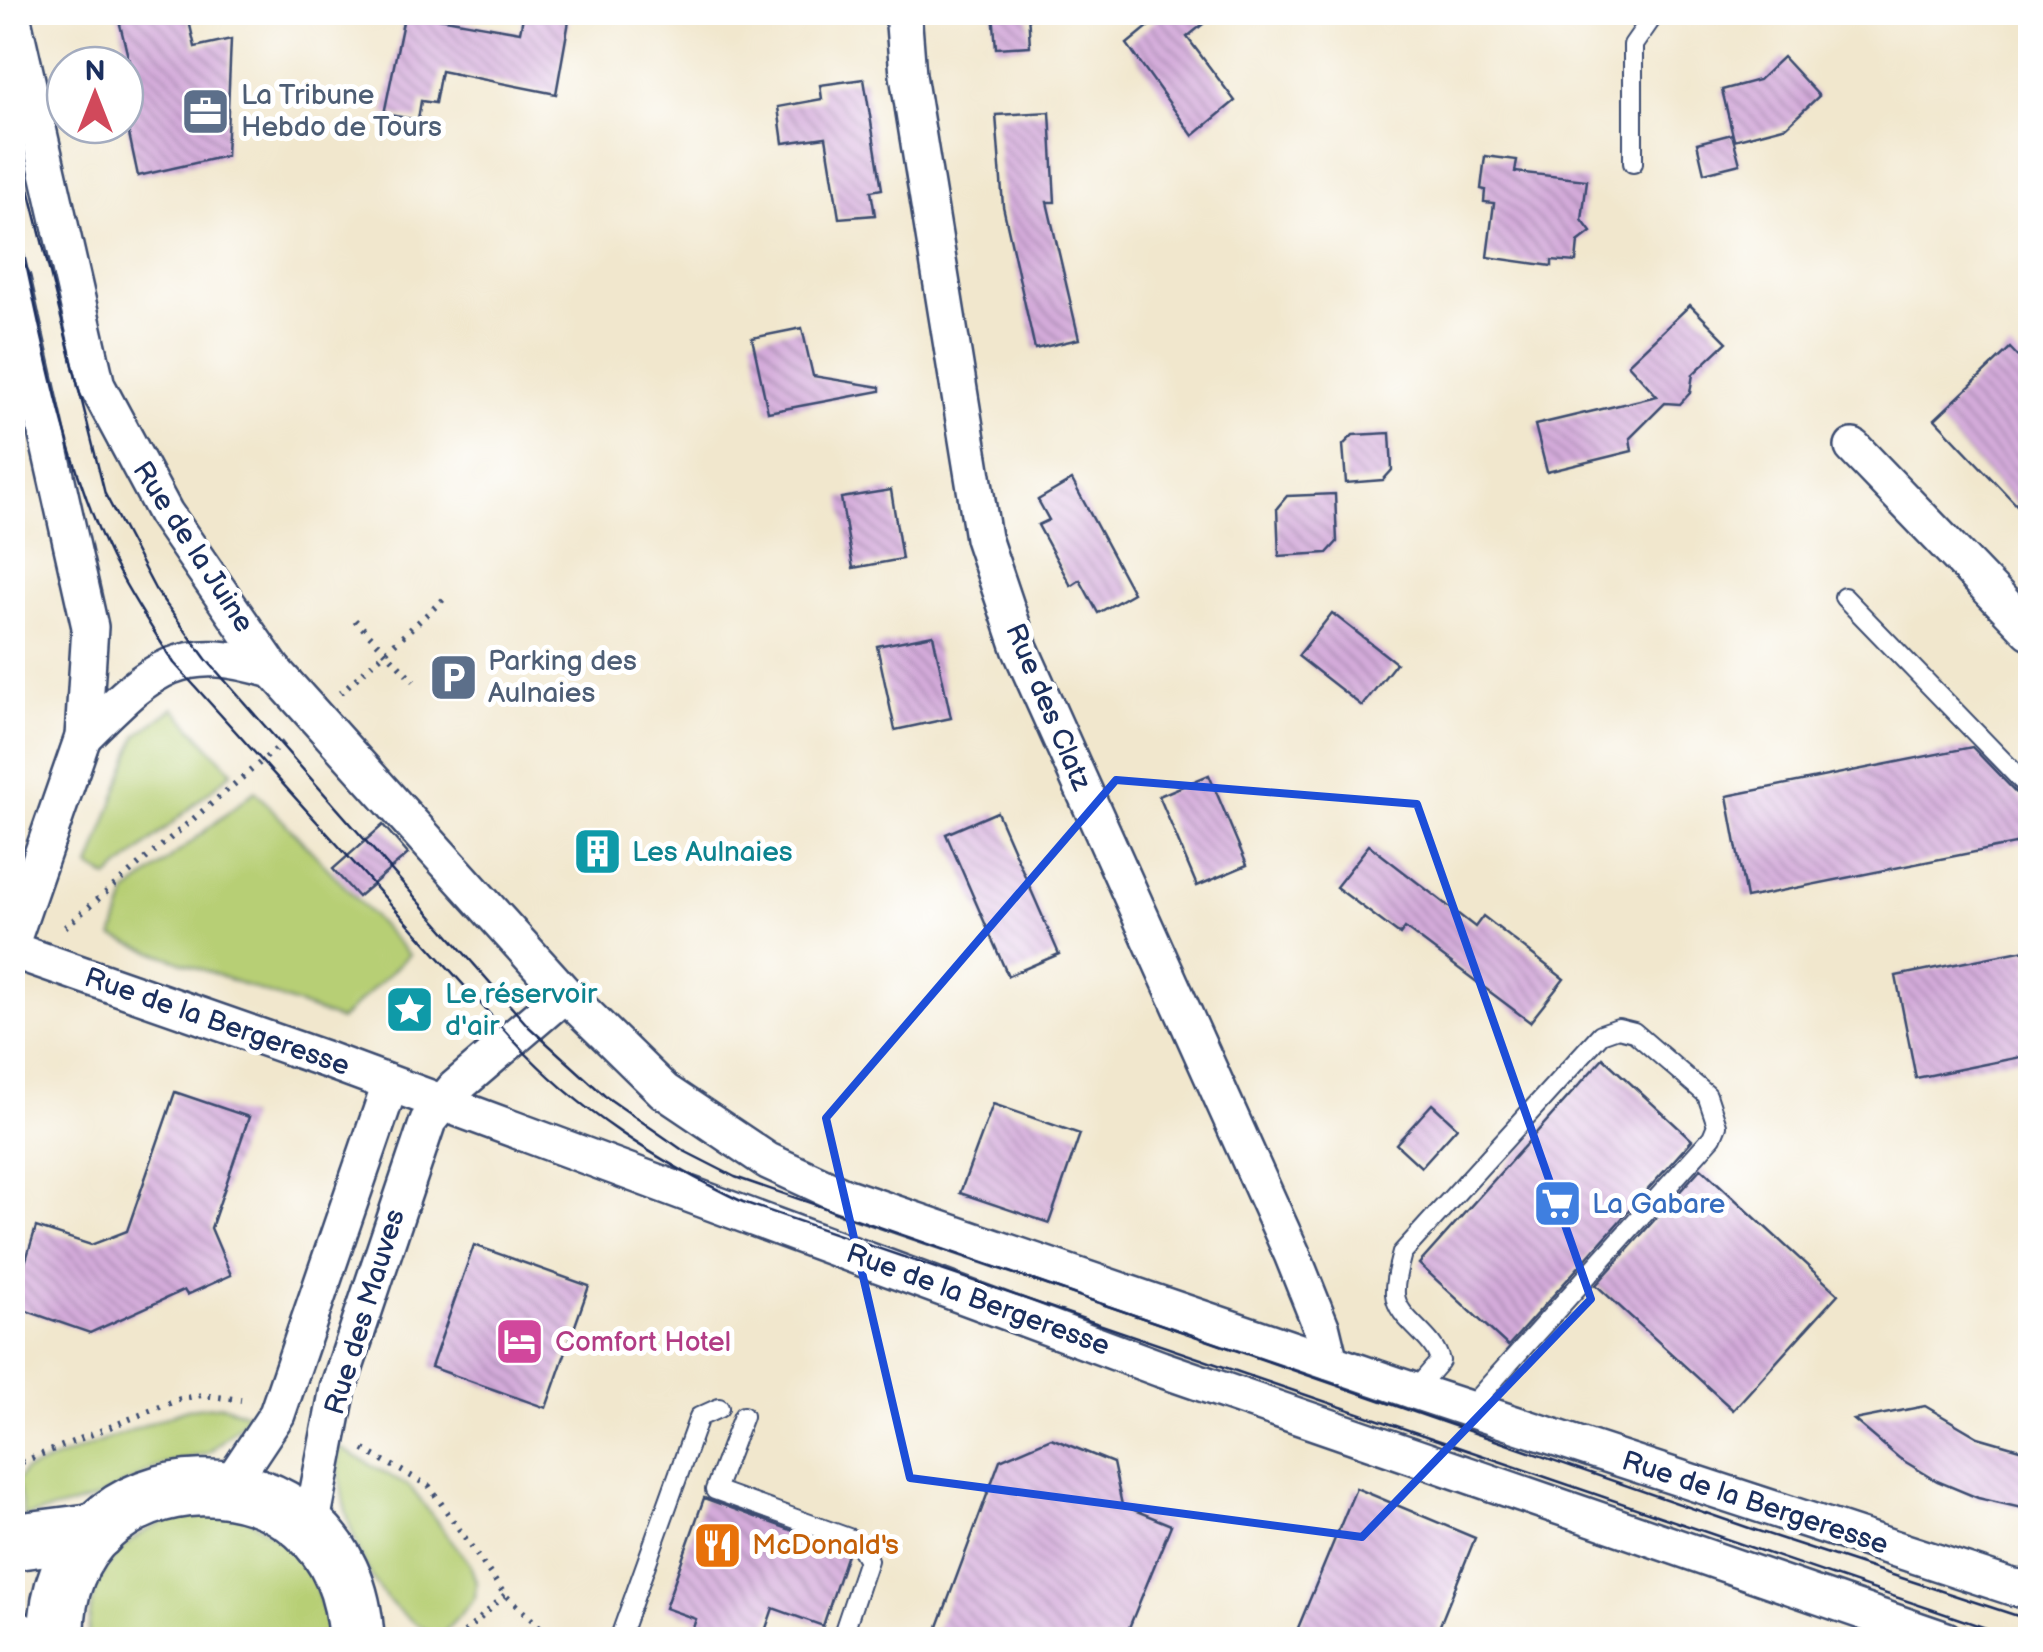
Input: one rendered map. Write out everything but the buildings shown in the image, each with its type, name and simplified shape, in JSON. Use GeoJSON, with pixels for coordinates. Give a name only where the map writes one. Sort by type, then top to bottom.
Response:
{"type":"FeatureCollection","features":[{"type":"Feature","properties":{"kind":"main road"},"geometry":{"type":"LineString","coordinates":[[57,1640],[56,1617],[70,1571],[97,1532],[125,1509],[157,1493],[192,1486],[229,1486],[273,1500],[311,1527],[340,1564],[369,1629]]}},
{"type":"Feature","properties":{"kind":"main road"},"geometry":{"type":"LineString","coordinates":[[12,1542],[97,1532]]}},
{"type":"Feature","properties":{"kind":"street","name":"Rue des Clatz"},"geometry":{"type":"LineString","coordinates":[[903,12],[908,75],[982,538],[1020,648],[1292,1254],[1322,1329],[1330,1362]]}},
{"type":"Feature","properties":{"kind":"street","name":"Rue de la Juine"},"geometry":{"type":"LineString","coordinates":[[12,15],[97,386],[165,513],[274,671],[564,994]]}},
{"type":"Feature","properties":{"kind":"street","name":"Rue de la Juine"},"geometry":{"type":"LineString","coordinates":[[12,280],[90,627],[83,736],[15,936]]}},
{"type":"Feature","properties":{"kind":"street"},"geometry":{"type":"LineString","coordinates":[[1853,447],[2030,632]]}},
{"type":"Feature","properties":{"kind":"street","name":"Rue de la Juine"},"geometry":{"type":"LineString","coordinates":[[83,736],[141,680],[174,663],[234,658],[274,671]]}},
{"type":"Feature","properties":{"kind":"street","name":"Rue de la Bergeresse"},"geometry":{"type":"LineString","coordinates":[[15,936],[439,1104],[1161,1369],[1946,1640]]}},
{"type":"Feature","properties":{"kind":"street","name":"Rue de la Bergeresse"},"geometry":{"type":"LineString","coordinates":[[564,994],[664,1091],[719,1132],[806,1180],[1414,1391],[2030,1590]]}},
{"type":"Feature","properties":{"kind":"street"},"geometry":{"type":"LineString","coordinates":[[439,1104],[564,994]]}},
{"type":"Feature","properties":{"kind":"street","name":"Rue des Mauves"},"geometry":{"type":"LineString","coordinates":[[229,1486],[277,1414],[390,1085]]}},
{"type":"Feature","properties":{"kind":"street","name":"Rue des Mauves"},"geometry":{"type":"LineString","coordinates":[[311,1527],[338,1388],[419,1144],[439,1104]]}},
{"type":"Feature","properties":{"kind":"lane"},"geometry":{"type":"LineString","coordinates":[[1632,163],[1632,45],[1656,12]]}},
{"type":"Feature","properties":{"kind":"lane"},"geometry":{"type":"LineString","coordinates":[[1844,598],[2030,789]]}},
{"type":"Feature","properties":{"kind":"lane"},"geometry":{"type":"LineString","coordinates":[[1414,1391],[1440,1362],[1436,1348],[1398,1305],[1394,1292],[1402,1253],[1601,1034],[1618,1028],[1634,1032],[1707,1095],[1717,1125],[1712,1137],[1468,1409]]}},
{"type":"Feature","properties":{"kind":"lane"},"geometry":{"type":"LineString","coordinates":[[623,1640],[621,1634],[699,1416],[719,1408]]}},
{"type":"Feature","properties":{"kind":"lane"},"geometry":{"type":"LineString","coordinates":[[742,1416],[715,1490],[857,1541],[868,1560],[841,1640]]}},
{"type":"Feature","properties":{"kind":"path"},"geometry":{"type":"LineString","coordinates":[[328,704],[446,597]]}},
{"type":"Feature","properties":{"kind":"path"},"geometry":{"type":"LineString","coordinates":[[355,620],[414,682]]}},
{"type":"Feature","properties":{"kind":"path"},"geometry":{"type":"LineString","coordinates":[[15,936],[63,928],[292,736]]}},
{"type":"Feature","properties":{"kind":"path"},"geometry":{"type":"LineString","coordinates":[[12,1466],[180,1399],[226,1396],[277,1414]]}},
{"type":"Feature","properties":{"kind":"path"},"geometry":{"type":"LineString","coordinates":[[327,1435],[382,1456],[429,1486],[505,1595],[554,1640]]}},
{"type":"Feature","properties":{"kind":"path"},"geometry":{"type":"LineString","coordinates":[[457,1640],[505,1595]]}},
{"type":"Feature","properties":{"kind":"highlighted area"},"geometry":{"type":"Polygon","coordinates":[[[1116,780],[1417,804],[1591,1299],[1362,1537],[910,1478],[826,1118],[1116,780]]]}},
{"type":"Feature","properties":{"kind":"green space"},"geometry":{"type":"Polygon","coordinates":[[[174,708],[232,772],[108,878],[90,867],[137,735],[174,708]]]}},
{"type":"Feature","properties":{"kind":"green space"},"geometry":{"type":"Polygon","coordinates":[[[255,791],[409,955],[340,1020],[113,937],[127,893],[255,791]]]}},
{"type":"Feature","properties":{"kind":"green space"},"geometry":{"type":"Polygon","coordinates":[[[222,1405],[251,1415],[208,1453],[162,1465],[93,1500],[24,1517],[17,1481],[24,1471],[187,1409],[222,1405]]]}},
{"type":"Feature","properties":{"kind":"green space"},"geometry":{"type":"Polygon","coordinates":[[[339,1447],[410,1487],[470,1564],[476,1582],[475,1598],[439,1638],[399,1611],[370,1574],[345,1509],[339,1447]]]}},
{"type":"Feature","properties":{"kind":"green space"},"geometry":{"type":"Polygon","coordinates":[[[204,1511],[243,1515],[307,1558],[333,1640],[88,1640],[96,1589],[119,1552],[156,1526],[204,1511]]]}},
{"type":"Feature","properties":{"kind":"tram line"},"geometry":{"type":"LineString","coordinates":[[12,121],[105,494],[155,589],[206,659],[529,1027],[605,1096],[684,1151],[735,1177],[1755,1530],[2030,1620]]}},
{"type":"Feature","properties":{"kind":"tram line"},"geometry":{"type":"LineString","coordinates":[[12,201],[52,382],[77,471],[111,557],[174,663],[514,1041],[592,1112],[680,1169],[743,1202],[2021,1640]]}},
{"type":"Feature","properties":{"kind":"place","name":"La Tribune Hebdo de Tours"},"geometry":{"type":"Point","coordinates":[206,111]}},
{"type":"Feature","properties":{"kind":"place","name":"Parking des Aulnaies"},"geometry":{"type":"Point","coordinates":[453,677]}},
{"type":"Feature","properties":{"kind":"place","name":"Les Aulnaies"},"geometry":{"type":"Point","coordinates":[597,852]}},
{"type":"Feature","properties":{"kind":"place","name":"Le réservoir d'air"},"geometry":{"type":"Point","coordinates":[410,1010]}},
{"type":"Feature","properties":{"kind":"place","name":"La Gabare"},"geometry":{"type":"Point","coordinates":[1557,1204]}},
{"type":"Feature","properties":{"kind":"place","name":"Comfort Hotel"},"geometry":{"type":"Point","coordinates":[520,1342]}},
{"type":"Feature","properties":{"kind":"place","name":"McDonald's"},"geometry":{"type":"Point","coordinates":[717,1545]}}]}
